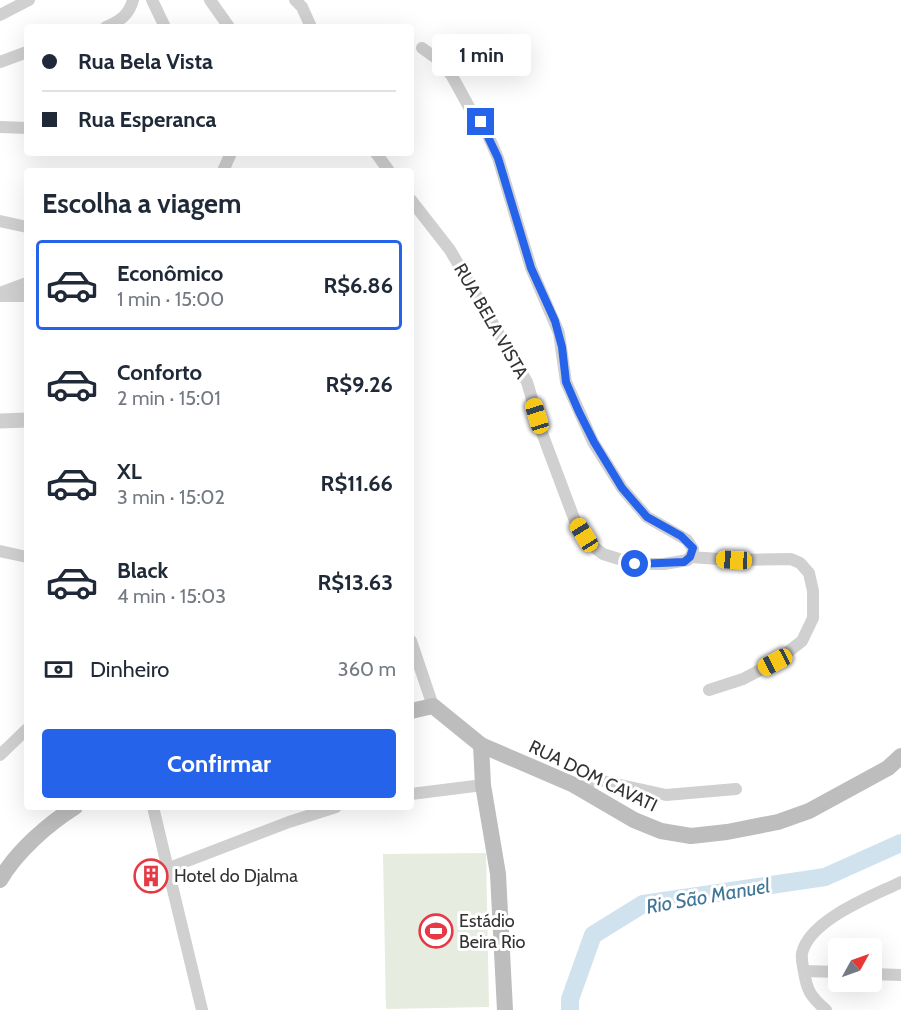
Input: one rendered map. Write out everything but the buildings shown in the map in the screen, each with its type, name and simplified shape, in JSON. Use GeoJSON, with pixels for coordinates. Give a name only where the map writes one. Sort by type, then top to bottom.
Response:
{"type":"FeatureCollection","features":[{"type":"Feature","properties":{"kind":"main road"},"geometry":{"type":"LineString","coordinates":[[414,710],[433,706]]}},
{"type":"Feature","properties":{"kind":"main road","name":"RUA DOM CAVATI"},"geometry":{"type":"LineString","coordinates":[[433,706],[481,745],[574,785],[634,820],[661,831],[691,836],[778,822],[809,811],[888,768],[901,756]]}},
{"type":"Feature","properties":{"kind":"main road"},"geometry":{"type":"LineString","coordinates":[[481,745],[483,785],[498,874],[505,1010]]}},
{"type":"Feature","properties":{"kind":"main road"},"geometry":{"type":"LineString","coordinates":[[0,880],[6,869],[24,850],[71,810]]}},
{"type":"Feature","properties":{"kind":"street"},"geometry":{"type":"LineString","coordinates":[[0,15],[29,0]]}},
{"type":"Feature","properties":{"kind":"street"},"geometry":{"type":"LineString","coordinates":[[112,24],[126,15],[133,0]]}},
{"type":"Feature","properties":{"kind":"street"},"geometry":{"type":"LineString","coordinates":[[152,0],[164,24]]}},
{"type":"Feature","properties":{"kind":"street"},"geometry":{"type":"LineString","coordinates":[[210,0],[227,24]]}},
{"type":"Feature","properties":{"kind":"street"},"geometry":{"type":"LineString","coordinates":[[295,0],[302,7],[310,24]]}},
{"type":"Feature","properties":{"kind":"street"},"geometry":{"type":"LineString","coordinates":[[422,48],[440,61],[452,76],[487,133],[498,158],[531,268],[557,327],[566,382],[594,442],[622,488],[647,517],[687,540],[692,553]]}},
{"type":"Feature","properties":{"kind":"street"},"geometry":{"type":"LineString","coordinates":[[0,62],[24,53]]}},
{"type":"Feature","properties":{"kind":"street"},"geometry":{"type":"LineString","coordinates":[[0,127],[24,128]]}},
{"type":"Feature","properties":{"kind":"street","name":"RUA BELA VISTA"},"geometry":{"type":"LineString","coordinates":[[414,204],[450,250],[527,382],[575,521],[594,547],[603,554],[635,564],[684,562],[692,553],[734,560],[791,559],[800,563],[809,573],[813,591],[813,618],[802,641],[775,662],[743,679],[710,690]]}},
{"type":"Feature","properties":{"kind":"street"},"geometry":{"type":"LineString","coordinates":[[0,221],[24,226]]}},
{"type":"Feature","properties":{"kind":"street"},"geometry":{"type":"LineString","coordinates":[[0,295],[24,284]]}},
{"type":"Feature","properties":{"kind":"street"},"geometry":{"type":"LineString","coordinates":[[0,295],[24,296]]}},
{"type":"Feature","properties":{"kind":"street"},"geometry":{"type":"LineString","coordinates":[[0,421],[24,420]]}},
{"type":"Feature","properties":{"kind":"street"},"geometry":{"type":"LineString","coordinates":[[1,552],[24,556]]}},
{"type":"Feature","properties":{"kind":"street"},"geometry":{"type":"LineString","coordinates":[[414,650],[433,706]]}},
{"type":"Feature","properties":{"kind":"street"},"geometry":{"type":"LineString","coordinates":[[0,754],[24,732]]}},
{"type":"Feature","properties":{"kind":"street"},"geometry":{"type":"LineString","coordinates":[[574,785],[598,780],[666,795],[736,789]]}},
{"type":"Feature","properties":{"kind":"street"},"geometry":{"type":"LineString","coordinates":[[414,794],[483,785]]}},
{"type":"Feature","properties":{"kind":"street"},"geometry":{"type":"LineString","coordinates":[[154,810],[202,1010]]}},
{"type":"Feature","properties":{"kind":"street"},"geometry":{"type":"LineString","coordinates":[[169,868],[327,810]]}},
{"type":"Feature","properties":{"kind":"street"},"geometry":{"type":"LineString","coordinates":[[826,1010],[807,990],[802,954],[809,941],[832,917],[901,882]]}},
{"type":"Feature","properties":{"kind":"street"},"geometry":{"type":"LineString","coordinates":[[804,971],[828,972]]}},
{"type":"Feature","properties":{"kind":"street"},"geometry":{"type":"LineString","coordinates":[[882,974],[901,975]]}},
{"type":"Feature","properties":{"kind":"shaded area","name":"Estádio Beira Rio"},"geometry":{"type":"Polygon","coordinates":[[[486,853],[489,1007],[386,1009],[383,854],[486,853]]]}},
{"type":"Feature","properties":{"kind":"waterway","name":"Rio São Manuel"},"geometry":{"type":"LineString","coordinates":[[570,1010],[570,999],[593,935],[643,904],[825,877],[901,843]]}},
{"type":"Feature","properties":{"kind":"place","name":"Hotel do Djalma"},"geometry":{"type":"Point","coordinates":[151,876]}},
{"type":"Feature","properties":{"kind":"place","name":"Estádio Beira Rio"},"geometry":{"type":"Point","coordinates":[436,931]}},
{"type":"Feature","properties":{"kind":"route"},"geometry":{"type":"LineString","coordinates":[[481,122],[498,158],[531,268],[555,321],[562,347],[566,382],[579,412],[622,488],[647,517],[687,540],[693,548],[692,554],[684,562],[635,564]]}}]}
